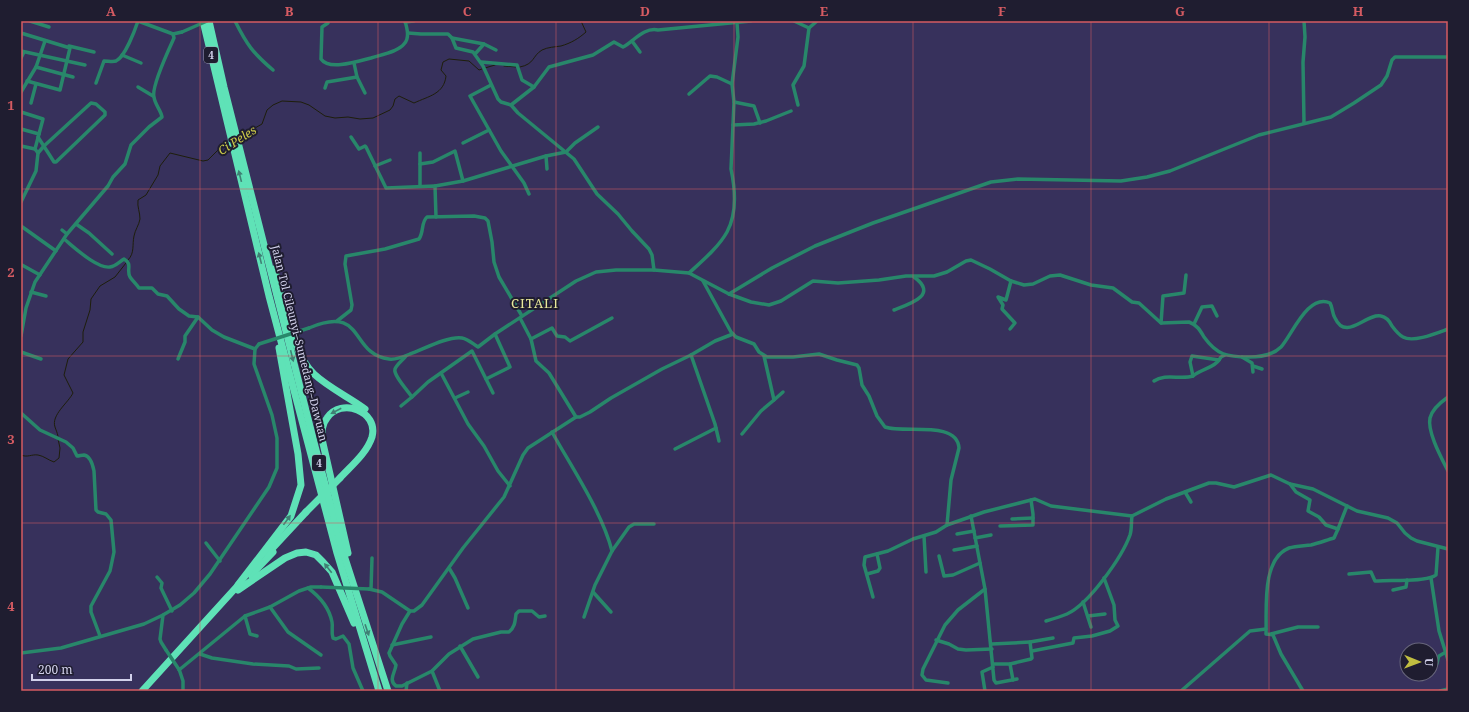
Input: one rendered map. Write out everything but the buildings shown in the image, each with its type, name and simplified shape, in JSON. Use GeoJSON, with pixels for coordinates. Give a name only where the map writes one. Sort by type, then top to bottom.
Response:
{"type":"FeatureCollection","features":[{"type":"Feature","properties":{"kind":"highway","name":"Jalan Tol Cileunyi–Sumedang–Dawuan"},"geometry":{"type":"LineString","coordinates":[[204,21],[252,212],[269,296],[337,552],[378,690]]}},
{"type":"Feature","properties":{"kind":"highway","name":"Jalan Tol Cileunyi–Sumedang–Dawuan"},"geometry":{"type":"LineString","coordinates":[[208,21],[221,88]]}},
{"type":"Feature","properties":{"kind":"highway","name":"Jalan Tol Cileunyi–Sumedang–Dawuan"},"geometry":{"type":"LineString","coordinates":[[252,212],[262,237],[343,552],[387,689]]}},
{"type":"Feature","properties":{"kind":"highway"},"geometry":{"type":"LineString","coordinates":[[142,691],[307,512],[369,449],[373,440],[374,427],[371,417],[366,411],[314,374],[304,362],[294,340],[280,285],[262,237]]}},
{"type":"Feature","properties":{"kind":"highway"},"geometry":{"type":"LineString","coordinates":[[146,691],[238,587],[291,516],[300,485],[298,454],[269,296]]}},
{"type":"Feature","properties":{"kind":"highway"},"geometry":{"type":"LineString","coordinates":[[340,479],[361,456],[372,436],[372,427],[369,419],[356,409],[342,408],[334,411],[327,418],[322,428],[322,438],[359,604]]}},
{"type":"Feature","properties":{"kind":"highway"},"geometry":{"type":"LineString","coordinates":[[238,587],[285,558],[297,553],[306,552],[316,555],[332,572],[367,654]]}},
{"type":"Feature","properties":{"kind":"street"},"geometry":{"type":"LineString","coordinates":[[30,21],[42,23],[48,27]]}},
{"type":"Feature","properties":{"kind":"street"},"geometry":{"type":"LineString","coordinates":[[96,83],[104,61],[118,60],[122,55],[130,43],[138,21],[173,34],[182,32],[208,21]]}},
{"type":"Feature","properties":{"kind":"street"},"geometry":{"type":"LineString","coordinates":[[235,21],[250,49],[273,70]]}},
{"type":"Feature","properties":{"kind":"street"},"geometry":{"type":"LineString","coordinates":[[328,23],[322,26],[321,60],[325,63],[337,65],[354,63],[387,55],[402,47],[406,41],[408,33],[405,22],[414,21]]}},
{"type":"Feature","properties":{"kind":"street"},"geometry":{"type":"LineString","coordinates":[[511,105],[534,87],[549,67],[593,55],[614,42],[623,47],[652,29],[658,30],[751,21]]}},
{"type":"Feature","properties":{"kind":"street"},"geometry":{"type":"LineString","coordinates":[[794,21],[809,28]]}},
{"type":"Feature","properties":{"kind":"street"},"geometry":{"type":"LineString","coordinates":[[798,105],[793,85],[804,66],[809,28],[817,21]]}},
{"type":"Feature","properties":{"kind":"street"},"geometry":{"type":"LineString","coordinates":[[1304,21],[1305,33],[1302,62],[1304,123]]}},
{"type":"Feature","properties":{"kind":"street"},"geometry":{"type":"LineString","coordinates":[[689,273],[719,243],[727,232],[733,213],[734,179],[731,169],[734,102],[732,84],[738,37],[737,23]]}},
{"type":"Feature","properties":{"kind":"street"},"geometry":{"type":"LineString","coordinates":[[21,33],[45,41],[94,52]]}},
{"type":"Feature","properties":{"kind":"street"},"geometry":{"type":"LineString","coordinates":[[408,33],[448,34],[452,38],[456,48],[476,54],[486,71],[498,99],[501,102],[511,105],[535,128],[566,152],[578,165],[597,194],[618,214],[649,249],[652,255],[654,270]]}},
{"type":"Feature","properties":{"kind":"street"},"geometry":{"type":"LineString","coordinates":[[153,96],[156,81],[174,38],[173,34]]}},
{"type":"Feature","properties":{"kind":"street"},"geometry":{"type":"LineString","coordinates":[[452,38],[484,44],[496,50]]}},
{"type":"Feature","properties":{"kind":"street"},"geometry":{"type":"LineString","coordinates":[[21,92],[36,67],[45,41]]}},
{"type":"Feature","properties":{"kind":"street"},"geometry":{"type":"LineString","coordinates":[[632,41],[640,52]]}},
{"type":"Feature","properties":{"kind":"street"},"geometry":{"type":"LineString","coordinates":[[476,54],[484,44]]}},
{"type":"Feature","properties":{"kind":"street"},"geometry":{"type":"LineString","coordinates":[[27,81],[59,90],[70,46]]}},
{"type":"Feature","properties":{"kind":"street"},"geometry":{"type":"LineString","coordinates":[[21,58],[23,52],[85,65]]}},
{"type":"Feature","properties":{"kind":"street"},"geometry":{"type":"LineString","coordinates":[[122,55],[141,63]]}},
{"type":"Feature","properties":{"kind":"street"},"geometry":{"type":"LineString","coordinates":[[729,294],[772,268],[815,246],[873,223],[990,182],[1018,179],[1121,181],[1147,178],[1170,171],[1259,135],[1331,117],[1381,85],[1387,76],[1392,60],[1395,57],[1448,57]]}},
{"type":"Feature","properties":{"kind":"street"},"geometry":{"type":"LineString","coordinates":[[354,63],[357,77],[365,93]]}},
{"type":"Feature","properties":{"kind":"street"},"geometry":{"type":"LineString","coordinates":[[482,64],[516,64],[522,80],[534,87]]}},
{"type":"Feature","properties":{"kind":"street"},"geometry":{"type":"LineString","coordinates":[[36,67],[73,77]]}},
{"type":"Feature","properties":{"kind":"street"},"geometry":{"type":"LineString","coordinates":[[689,94],[710,76],[717,76],[732,84]]}},
{"type":"Feature","properties":{"kind":"street"},"geometry":{"type":"LineString","coordinates":[[325,88],[327,82],[357,77]]}},
{"type":"Feature","properties":{"kind":"street"},"geometry":{"type":"LineString","coordinates":[[31,103],[36,84]]}},
{"type":"Feature","properties":{"kind":"street"},"geometry":{"type":"LineString","coordinates":[[491,85],[470,96],[501,151],[524,183],[529,194]]}},
{"type":"Feature","properties":{"kind":"street"},"geometry":{"type":"LineString","coordinates":[[21,336],[33,285],[40,274],[67,234],[125,164],[131,145],[149,127],[162,118],[162,114],[153,96],[138,87]]}},
{"type":"Feature","properties":{"kind":"street"},"geometry":{"type":"LineString","coordinates":[[734,102],[754,106],[760,123]]}},
{"type":"Feature","properties":{"kind":"street"},"geometry":{"type":"LineString","coordinates":[[21,129],[38,136],[44,146],[54,162],[56,162],[105,115],[106,112],[96,104],[91,103],[44,146],[38,153],[36,171],[21,202]]}},
{"type":"Feature","properties":{"kind":"street"},"geometry":{"type":"LineString","coordinates":[[733,125],[752,125],[772,119],[790,111]]}},
{"type":"Feature","properties":{"kind":"street"},"geometry":{"type":"LineString","coordinates":[[21,112],[43,119],[35,149]]}},
{"type":"Feature","properties":{"kind":"street"},"geometry":{"type":"LineString","coordinates":[[351,137],[359,149],[365,146],[386,188],[435,186],[463,181],[546,156],[566,152],[575,143],[598,127]]}},
{"type":"Feature","properties":{"kind":"street"},"geometry":{"type":"LineString","coordinates":[[463,143],[489,130]]}},
{"type":"Feature","properties":{"kind":"street"},"geometry":{"type":"LineString","coordinates":[[21,146],[35,149],[38,153]]}},
{"type":"Feature","properties":{"kind":"street"},"geometry":{"type":"LineString","coordinates":[[420,164],[433,162],[455,151],[463,181]]}},
{"type":"Feature","properties":{"kind":"street"},"geometry":{"type":"LineString","coordinates":[[420,153],[420,186]]}},
{"type":"Feature","properties":{"kind":"street"},"geometry":{"type":"LineString","coordinates":[[546,156],[547,169]]}},
{"type":"Feature","properties":{"kind":"street"},"geometry":{"type":"LineString","coordinates":[[375,166],[390,160]]}},
{"type":"Feature","properties":{"kind":"street"},"geometry":{"type":"LineString","coordinates":[[435,186],[436,217]]}},
{"type":"Feature","properties":{"kind":"street"},"geometry":{"type":"LineString","coordinates":[[337,321],[351,310],[352,305],[345,264],[346,256],[385,249],[419,239],[424,220],[427,217],[474,216],[485,218],[488,221],[494,262],[499,277],[521,317],[531,339],[536,361],[549,373],[576,417]]}},
{"type":"Feature","properties":{"kind":"street"},"geometry":{"type":"LineString","coordinates":[[76,224],[89,233],[112,254]]}},
{"type":"Feature","properties":{"kind":"street"},"geometry":{"type":"LineString","coordinates":[[21,226],[56,251]]}},
{"type":"Feature","properties":{"kind":"street"},"geometry":{"type":"LineString","coordinates":[[62,230],[67,234]]}},
{"type":"Feature","properties":{"kind":"street"},"geometry":{"type":"LineString","coordinates":[[64,240],[96,264],[106,267],[118,264],[124,258],[127,261],[129,274],[139,288],[152,288],[158,294],[167,296],[179,309],[189,316],[198,317],[212,330],[224,337],[255,349]]}},
{"type":"Feature","properties":{"kind":"street"},"geometry":{"type":"LineString","coordinates":[[401,406],[428,382],[495,334],[565,287],[592,274],[616,270],[654,270],[689,273],[729,294],[751,302],[769,305],[781,301],[813,281],[840,283],[913,276],[934,276],[941,275],[966,261],[971,260],[1011,281],[1027,285],[1033,284],[1050,276],[1060,275],[1091,285],[1116,290],[1132,302],[1139,303],[1161,323],[1189,322],[1194,324],[1198,327],[1212,347],[1225,355],[1250,357],[1265,356],[1280,347],[1295,324],[1304,314],[1318,302],[1323,301],[1330,303],[1334,318],[1338,324],[1344,327],[1352,327],[1371,318],[1380,316],[1386,318],[1396,332],[1403,338],[1415,339],[1448,330]]}},
{"type":"Feature","properties":{"kind":"street"},"geometry":{"type":"LineString","coordinates":[[22,265],[40,274]]}},
{"type":"Feature","properties":{"kind":"street"},"geometry":{"type":"LineString","coordinates":[[1161,323],[1163,296],[1184,293],[1186,275]]}},
{"type":"Feature","properties":{"kind":"street"},"geometry":{"type":"LineString","coordinates":[[894,310],[914,302],[922,295],[924,290],[922,284],[913,276]]}},
{"type":"Feature","properties":{"kind":"street"},"geometry":{"type":"LineString","coordinates":[[702,280],[733,334],[754,344],[764,356],[774,400]]}},
{"type":"Feature","properties":{"kind":"street"},"geometry":{"type":"LineString","coordinates":[[1010,329],[1015,322],[1002,309],[1003,305],[998,297],[1006,300],[1011,281]]}},
{"type":"Feature","properties":{"kind":"street"},"geometry":{"type":"LineString","coordinates":[[31,292],[46,296]]}},
{"type":"Feature","properties":{"kind":"street"},"geometry":{"type":"LineString","coordinates":[[1194,324],[1202,307],[1212,306],[1217,316]]}},
{"type":"Feature","properties":{"kind":"street"},"geometry":{"type":"LineString","coordinates":[[178,359],[185,342],[185,336],[198,317]]}},
{"type":"Feature","properties":{"kind":"street"},"geometry":{"type":"LineString","coordinates":[[531,339],[552,328],[557,336],[565,337],[570,341],[612,318]]}},
{"type":"Feature","properties":{"kind":"street"},"geometry":{"type":"LineString","coordinates":[[21,653],[61,648],[134,627],[172,611],[194,593],[220,561],[269,487],[277,468],[274,423],[254,364],[255,349],[260,344],[326,322],[337,321],[347,325],[355,331],[367,349],[379,357],[390,359],[407,355],[451,338],[464,338],[478,347]]}},
{"type":"Feature","properties":{"kind":"street"},"geometry":{"type":"LineString","coordinates":[[486,379],[510,367],[495,334]]}},
{"type":"Feature","properties":{"kind":"street"},"geometry":{"type":"LineString","coordinates":[[179,669],[200,654],[245,616],[270,607],[299,591],[308,588],[321,587],[370,589],[382,592],[410,611],[414,611],[422,605],[463,548],[504,497],[522,455],[528,448],[576,417],[580,417],[590,412],[638,382],[692,355],[715,341],[733,334]]}},
{"type":"Feature","properties":{"kind":"street"},"geometry":{"type":"LineString","coordinates":[[472,351],[493,393]]}},
{"type":"Feature","properties":{"kind":"street"},"geometry":{"type":"LineString","coordinates":[[21,352],[41,359]]}},
{"type":"Feature","properties":{"kind":"street"},"geometry":{"type":"LineString","coordinates":[[764,356],[793,357],[819,354],[837,360],[854,363],[859,368],[862,385],[869,396],[877,416],[885,427],[902,430],[944,431],[953,436],[958,443],[959,448],[952,480],[947,525]]}},
{"type":"Feature","properties":{"kind":"street"},"geometry":{"type":"LineString","coordinates":[[407,355],[396,368],[395,372],[412,397]]}},
{"type":"Feature","properties":{"kind":"street"},"geometry":{"type":"LineString","coordinates":[[692,355],[719,441]]}},
{"type":"Feature","properties":{"kind":"street"},"geometry":{"type":"LineString","coordinates":[[1154,381],[1164,377],[1187,378],[1193,376],[1199,371],[1217,363],[1221,357],[1225,355]]}},
{"type":"Feature","properties":{"kind":"street"},"geometry":{"type":"LineString","coordinates":[[1193,376],[1190,362],[1192,356],[1219,360]]}},
{"type":"Feature","properties":{"kind":"street"},"geometry":{"type":"LineString","coordinates":[[1241,356],[1253,366],[1262,369]]}},
{"type":"Feature","properties":{"kind":"street"},"geometry":{"type":"LineString","coordinates":[[1253,366],[1253,372]]}},
{"type":"Feature","properties":{"kind":"street"},"geometry":{"type":"LineString","coordinates":[[441,373],[468,424],[484,446],[498,471],[510,486]]}},
{"type":"Feature","properties":{"kind":"street"},"geometry":{"type":"LineString","coordinates":[[455,398],[468,392]]}},
{"type":"Feature","properties":{"kind":"street"},"geometry":{"type":"LineString","coordinates":[[742,434],[761,411],[783,392]]}},
{"type":"Feature","properties":{"kind":"street"},"geometry":{"type":"LineString","coordinates":[[1448,397],[1435,409],[1429,421],[1433,437],[1448,471]]}},
{"type":"Feature","properties":{"kind":"street"},"geometry":{"type":"LineString","coordinates":[[21,413],[40,430],[61,439],[70,445],[77,456],[86,456],[91,460],[94,471],[96,510],[106,514],[111,520],[114,557],[107,577],[91,606],[91,612],[100,636]]}},
{"type":"Feature","properties":{"kind":"street"},"geometry":{"type":"LineString","coordinates":[[676,449],[716,428]]}},
{"type":"Feature","properties":{"kind":"street"},"geometry":{"type":"LineString","coordinates":[[552,432],[590,500],[605,531],[612,551]]}},
{"type":"Feature","properties":{"kind":"street"},"geometry":{"type":"LineString","coordinates":[[873,596],[864,562],[865,557],[936,532],[947,525],[984,512],[1031,500],[1038,500],[1050,506],[1132,516],[1166,499],[1211,483],[1236,487],[1271,475],[1290,484],[1313,489],[1363,513],[1388,518],[1397,523],[1411,538],[1448,549]]}},
{"type":"Feature","properties":{"kind":"street"},"geometry":{"type":"LineString","coordinates":[[1290,484],[1296,492],[1310,500],[1308,511],[1319,517],[1326,525],[1338,529]]}},
{"type":"Feature","properties":{"kind":"street"},"geometry":{"type":"LineString","coordinates":[[1185,492],[1191,502]]}},
{"type":"Feature","properties":{"kind":"street"},"geometry":{"type":"LineString","coordinates":[[1000,526],[1032,525],[1033,518],[1031,500]]}},
{"type":"Feature","properties":{"kind":"street"},"geometry":{"type":"LineString","coordinates":[[1318,627],[1298,627],[1272,634],[1266,634],[1266,592],[1270,573],[1278,556],[1284,551],[1290,548],[1334,538],[1347,506]]}},
{"type":"Feature","properties":{"kind":"street"},"geometry":{"type":"LineString","coordinates":[[971,516],[985,588],[992,644],[994,680],[996,683],[1015,680],[1010,664]]}},
{"type":"Feature","properties":{"kind":"street"},"geometry":{"type":"LineString","coordinates":[[1046,621],[1068,614],[1083,602],[1104,578],[1118,558],[1130,534],[1132,516]]}},
{"type":"Feature","properties":{"kind":"street"},"geometry":{"type":"LineString","coordinates":[[1012,519],[1033,518]]}},
{"type":"Feature","properties":{"kind":"street"},"geometry":{"type":"LineString","coordinates":[[584,617],[593,592],[612,551],[629,527],[634,524],[654,524]]}},
{"type":"Feature","properties":{"kind":"street"},"geometry":{"type":"LineString","coordinates":[[957,534],[974,531]]}},
{"type":"Feature","properties":{"kind":"street"},"geometry":{"type":"LineString","coordinates":[[976,538],[991,535]]}},
{"type":"Feature","properties":{"kind":"street"},"geometry":{"type":"LineString","coordinates":[[924,536],[926,572]]}},
{"type":"Feature","properties":{"kind":"street"},"geometry":{"type":"LineString","coordinates":[[206,543],[220,561]]}},
{"type":"Feature","properties":{"kind":"street"},"geometry":{"type":"LineString","coordinates":[[954,550],[977,546]]}},
{"type":"Feature","properties":{"kind":"street"},"geometry":{"type":"LineString","coordinates":[[1350,574],[1371,572],[1375,581],[1431,578],[1436,575],[1438,547]]}},
{"type":"Feature","properties":{"kind":"street"},"geometry":{"type":"LineString","coordinates":[[867,574],[879,570],[877,554]]}},
{"type":"Feature","properties":{"kind":"street"},"geometry":{"type":"LineString","coordinates":[[938,556],[944,576],[953,575],[980,563]]}},
{"type":"Feature","properties":{"kind":"street"},"geometry":{"type":"LineString","coordinates":[[370,589],[372,558]]}},
{"type":"Feature","properties":{"kind":"street"},"geometry":{"type":"LineString","coordinates":[[449,568],[468,608]]}},
{"type":"Feature","properties":{"kind":"street"},"geometry":{"type":"LineString","coordinates":[[157,577],[162,583],[161,588],[172,611]]}},
{"type":"Feature","properties":{"kind":"street"},"geometry":{"type":"LineString","coordinates":[[1032,650],[1073,643],[1074,638],[1092,636],[1110,631],[1118,626],[1115,620],[1114,605],[1104,578]]}},
{"type":"Feature","properties":{"kind":"street"},"geometry":{"type":"LineString","coordinates":[[1431,578],[1439,631],[1448,660]]}},
{"type":"Feature","properties":{"kind":"street"},"geometry":{"type":"LineString","coordinates":[[1393,590],[1406,587],[1407,580]]}},
{"type":"Feature","properties":{"kind":"street"},"geometry":{"type":"LineString","coordinates":[[308,588],[318,596],[332,619],[332,637],[336,639],[343,636],[348,642],[353,668],[363,691]]}},
{"type":"Feature","properties":{"kind":"street"},"geometry":{"type":"LineString","coordinates":[[948,683],[926,680],[922,675],[936,640],[945,625],[958,610],[985,588]]}},
{"type":"Feature","properties":{"kind":"street"},"geometry":{"type":"LineString","coordinates":[[593,592],[611,612]]}},
{"type":"Feature","properties":{"kind":"street"},"geometry":{"type":"LineString","coordinates":[[1083,602],[1091,627]]}},
{"type":"Feature","properties":{"kind":"street"},"geometry":{"type":"LineString","coordinates":[[270,607],[288,632],[321,655]]}},
{"type":"Feature","properties":{"kind":"street"},"geometry":{"type":"LineString","coordinates":[[410,611],[402,624],[389,653],[396,666],[392,679],[396,686],[407,683],[432,671],[449,654],[473,639],[501,632],[509,632],[513,629],[516,622],[516,614],[519,611],[532,611],[539,616],[545,616]]}},
{"type":"Feature","properties":{"kind":"street"},"geometry":{"type":"LineString","coordinates":[[1088,616],[1105,614]]}},
{"type":"Feature","properties":{"kind":"street"},"geometry":{"type":"LineString","coordinates":[[163,615],[160,639],[179,669],[183,681],[183,691]]}},
{"type":"Feature","properties":{"kind":"street"},"geometry":{"type":"LineString","coordinates":[[245,616],[250,634],[257,636]]}},
{"type":"Feature","properties":{"kind":"street"},"geometry":{"type":"LineString","coordinates":[[1181,691],[1250,631],[1266,628]]}},
{"type":"Feature","properties":{"kind":"street"},"geometry":{"type":"LineString","coordinates":[[1272,634],[1281,654],[1302,691]]}},
{"type":"Feature","properties":{"kind":"street"},"geometry":{"type":"LineString","coordinates":[[392,645],[431,637]]}},
{"type":"Feature","properties":{"kind":"street"},"geometry":{"type":"LineString","coordinates":[[992,644],[1030,642],[1053,638]]}},
{"type":"Feature","properties":{"kind":"street"},"geometry":{"type":"LineString","coordinates":[[936,640],[966,650],[992,649]]}},
{"type":"Feature","properties":{"kind":"street"},"geometry":{"type":"LineString","coordinates":[[985,691],[982,672],[993,665],[1010,664],[1031,659],[1032,650],[1030,642]]}},
{"type":"Feature","properties":{"kind":"street"},"geometry":{"type":"LineString","coordinates":[[460,646],[478,677]]}},
{"type":"Feature","properties":{"kind":"street"},"geometry":{"type":"LineString","coordinates":[[1439,656],[1446,652]]}},
{"type":"Feature","properties":{"kind":"street"},"geometry":{"type":"LineString","coordinates":[[200,654],[212,658],[254,664],[290,666],[296,669],[319,668]]}},
{"type":"Feature","properties":{"kind":"street"},"geometry":{"type":"LineString","coordinates":[[432,671],[440,691]]}},
{"type":"Feature","properties":{"kind":"street"},"geometry":{"type":"LineString","coordinates":[[406,691],[407,683]]}},
{"type":"Feature","properties":{"kind":"street"},"geometry":{"type":"LineString","coordinates":[[1440,691],[1448,689]]}},
{"type":"Feature","properties":{"kind":"waterway","name":"Ci Peles"},"geometry":{"type":"LineString","coordinates":[[520,67],[531,62],[542,50],[565,45],[580,37],[586,32],[581,21]]}},
{"type":"Feature","properties":{"kind":"waterway","name":"Ci Peles"},"geometry":{"type":"LineString","coordinates":[[241,136],[262,124],[267,110],[273,105],[282,101],[301,102],[309,105],[325,116],[335,118],[373,118],[390,110],[395,99],[399,96],[414,103],[439,91],[445,82],[446,76],[441,70],[443,62],[449,59],[469,61],[479,70],[482,69]]}},
{"type":"Feature","properties":{"kind":"waterway","name":"Ci Peles"},"geometry":{"type":"LineString","coordinates":[[485,68],[495,65]]}},
{"type":"Feature","properties":{"kind":"waterway","name":"Ci Peles"},"geometry":{"type":"LineString","coordinates":[[504,66],[517,67]]}},
{"type":"Feature","properties":{"kind":"waterway","name":"Ci Peles"},"geometry":{"type":"LineString","coordinates":[[128,260],[132,252],[133,239],[140,219],[138,200],[146,195],[158,175],[160,166],[170,153],[203,161],[208,160],[221,147],[229,143]]}},
{"type":"Feature","properties":{"kind":"waterway","name":"Ci Peles"},"geometry":{"type":"LineString","coordinates":[[58,436],[54,423],[55,418],[73,393],[64,375],[68,359],[83,342],[83,332],[90,310],[91,299],[100,286],[115,277],[126,263]]}},
{"type":"Feature","properties":{"kind":"waterway","name":"Ci Peles"},"geometry":{"type":"LineString","coordinates":[[21,455],[38,455],[54,462],[59,458],[60,448],[58,439]]}},
{"type":"Feature","properties":{"kind":"district","name":"CITALI"},"geometry":{"type":"Point","coordinates":[535,303]}}]}
